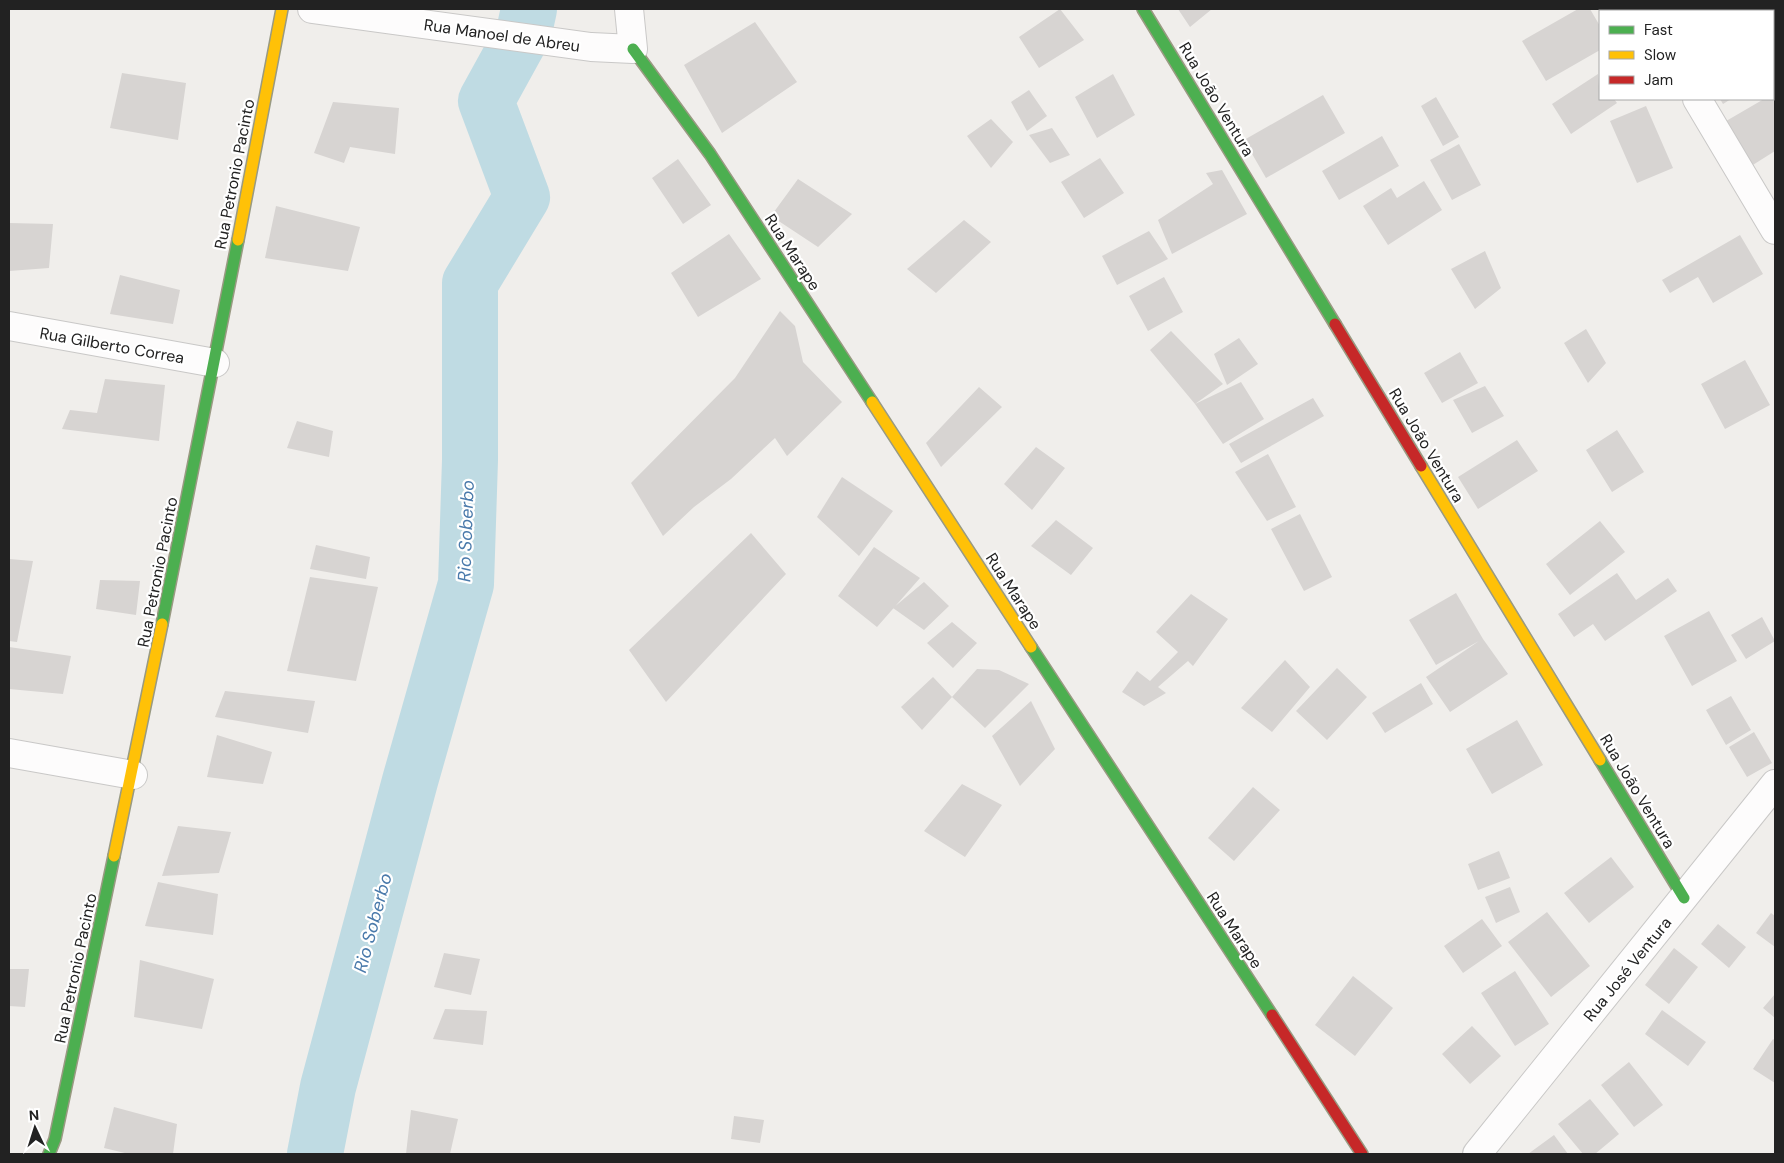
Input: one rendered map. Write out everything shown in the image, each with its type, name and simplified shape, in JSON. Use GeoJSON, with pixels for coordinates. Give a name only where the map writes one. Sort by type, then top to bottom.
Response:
{"type":"FeatureCollection","features":[{"type":"Feature","properties":{"kind":"street","name":"Rua Petronio Pacinto"},"geometry":{"type":"LineString","coordinates":[[49,1154],[55,1139],[133,775],[215,364],[282,9]]}},
{"type":"Feature","properties":{"kind":"street","name":"Rua Manoel de Abreu"},"geometry":{"type":"LineString","coordinates":[[312,9],[591,47],[633,49]]}},
{"type":"Feature","properties":{"kind":"street"},"geometry":{"type":"LineString","coordinates":[[629,9],[633,49]]}},
{"type":"Feature","properties":{"kind":"street","name":"Rua João Ventura"},"geometry":{"type":"LineString","coordinates":[[1143,9],[1684,898]]}},
{"type":"Feature","properties":{"kind":"street","name":"Rua Marape"},"geometry":{"type":"LineString","coordinates":[[633,49],[710,154],[1362,1154]]}},
{"type":"Feature","properties":{"kind":"street"},"geometry":{"type":"LineString","coordinates":[[1698,100],[1775,230]]}},
{"type":"Feature","properties":{"kind":"street","name":"Rua Gilberto Correa"},"geometry":{"type":"LineString","coordinates":[[9,326],[215,364]]}},
{"type":"Feature","properties":{"kind":"street"},"geometry":{"type":"LineString","coordinates":[[9,753],[133,775]]}},
{"type":"Feature","properties":{"kind":"street","name":"Rua José Ventura"},"geometry":{"type":"LineString","coordinates":[[1477,1154],[1775,784]]}},
{"type":"Feature","properties":{"kind":"building"},"geometry":{"type":"Polygon","coordinates":[[[1060,9],[1084,40],[1039,68],[1019,37],[1060,9]]]}},
{"type":"Feature","properties":{"kind":"building"},"geometry":{"type":"Polygon","coordinates":[[[1178,9],[1212,9],[1190,27],[1178,9]]]}},
{"type":"Feature","properties":{"kind":"building"},"geometry":{"type":"Polygon","coordinates":[[[1578,9],[1590,9],[1599,24],[1599,51],[1546,81],[1522,41],[1578,9]]]}},
{"type":"Feature","properties":{"kind":"building"},"geometry":{"type":"Polygon","coordinates":[[[1775,12],[1775,59],[1774,57],[1775,12]]]}},
{"type":"Feature","properties":{"kind":"building"},"geometry":{"type":"Polygon","coordinates":[[[755,22],[797,82],[722,133],[684,65],[755,22]]]}},
{"type":"Feature","properties":{"kind":"building"},"geometry":{"type":"Polygon","coordinates":[[[122,73],[186,83],[178,140],[110,128],[122,73]]]}},
{"type":"Feature","properties":{"kind":"building"},"geometry":{"type":"Polygon","coordinates":[[[1113,74],[1135,115],[1097,138],[1075,97],[1113,74]]]}},
{"type":"Feature","properties":{"kind":"building"},"geometry":{"type":"Polygon","coordinates":[[[1598,74],[1599,100],[1615,100],[1617,103],[1571,134],[1552,104],[1598,74]]]}},
{"type":"Feature","properties":{"kind":"building"},"geometry":{"type":"Polygon","coordinates":[[[1029,90],[1047,116],[1027,131],[1011,102],[1029,90]]]}},
{"type":"Feature","properties":{"kind":"building"},"geometry":{"type":"Polygon","coordinates":[[[1774,92],[1775,151],[1748,168],[1721,124],[1762,100],[1774,100],[1774,92]]]}},
{"type":"Feature","properties":{"kind":"building"},"geometry":{"type":"Polygon","coordinates":[[[1323,95],[1345,133],[1266,178],[1244,140],[1323,95]]]}},
{"type":"Feature","properties":{"kind":"building"},"geometry":{"type":"Polygon","coordinates":[[[1436,97],[1459,137],[1443,146],[1421,106],[1436,97]]]}},
{"type":"Feature","properties":{"kind":"building"},"geometry":{"type":"Polygon","coordinates":[[[1721,100],[1729,100],[1723,104],[1721,100]]]}},
{"type":"Feature","properties":{"kind":"building"},"geometry":{"type":"Polygon","coordinates":[[[333,102],[399,108],[395,154],[350,147],[344,163],[314,153],[333,102]]]}},
{"type":"Feature","properties":{"kind":"building"},"geometry":{"type":"Polygon","coordinates":[[[1646,106],[1673,168],[1637,183],[1610,121],[1646,106]]]}},
{"type":"Feature","properties":{"kind":"building"},"geometry":{"type":"Polygon","coordinates":[[[991,119],[1013,142],[991,168],[967,136],[991,119]]]}},
{"type":"Feature","properties":{"kind":"building"},"geometry":{"type":"Polygon","coordinates":[[[1052,128],[1070,155],[1050,163],[1029,135],[1052,128]]]}},
{"type":"Feature","properties":{"kind":"building"},"geometry":{"type":"Polygon","coordinates":[[[1382,136],[1399,166],[1339,200],[1322,171],[1382,136]]]}},
{"type":"Feature","properties":{"kind":"building"},"geometry":{"type":"Polygon","coordinates":[[[1459,144],[1481,185],[1452,200],[1430,160],[1459,144]]]}},
{"type":"Feature","properties":{"kind":"building"},"geometry":{"type":"Polygon","coordinates":[[[1100,158],[1124,193],[1084,218],[1061,182],[1100,158]]]}},
{"type":"Feature","properties":{"kind":"building"},"geometry":{"type":"Polygon","coordinates":[[[678,159],[711,205],[683,224],[652,178],[678,159]]]}},
{"type":"Feature","properties":{"kind":"building"},"geometry":{"type":"Polygon","coordinates":[[[1222,170],[1247,214],[1172,254],[1158,220],[1213,184],[1206,173],[1222,170]]]}},
{"type":"Feature","properties":{"kind":"building"},"geometry":{"type":"Polygon","coordinates":[[[798,179],[852,214],[818,247],[771,216],[798,179]]]}},
{"type":"Feature","properties":{"kind":"building"},"geometry":{"type":"Polygon","coordinates":[[[1424,181],[1442,210],[1388,245],[1363,206],[1391,188],[1397,198],[1424,181]]]}},
{"type":"Feature","properties":{"kind":"building"},"geometry":{"type":"Polygon","coordinates":[[[276,206],[360,227],[348,271],[265,258],[276,206]]]}},
{"type":"Feature","properties":{"kind":"building"},"geometry":{"type":"Polygon","coordinates":[[[964,220],[991,242],[936,293],[907,269],[964,220]]]}},
{"type":"Feature","properties":{"kind":"building"},"geometry":{"type":"Polygon","coordinates":[[[9,223],[53,224],[49,268],[9,271],[9,223]]]}},
{"type":"Feature","properties":{"kind":"building"},"geometry":{"type":"Polygon","coordinates":[[[1149,231],[1168,259],[1117,285],[1102,256],[1149,231]]]}},
{"type":"Feature","properties":{"kind":"building"},"geometry":{"type":"Polygon","coordinates":[[[729,234],[761,279],[698,317],[671,273],[729,234]]]}},
{"type":"Feature","properties":{"kind":"building"},"geometry":{"type":"Polygon","coordinates":[[[1740,235],[1763,274],[1713,303],[1698,277],[1670,293],[1662,280],[1740,235]]]}},
{"type":"Feature","properties":{"kind":"building"},"geometry":{"type":"Polygon","coordinates":[[[1485,251],[1501,288],[1475,309],[1451,269],[1485,251]]]}},
{"type":"Feature","properties":{"kind":"building"},"geometry":{"type":"Polygon","coordinates":[[[120,275],[180,290],[173,324],[110,314],[120,275]]]}},
{"type":"Feature","properties":{"kind":"building"},"geometry":{"type":"Polygon","coordinates":[[[1164,277],[1183,312],[1148,331],[1129,296],[1164,277]]]}},
{"type":"Feature","properties":{"kind":"building"},"geometry":{"type":"Polygon","coordinates":[[[780,311],[795,326],[803,362],[842,402],[787,456],[775,438],[731,479],[694,507],[663,536],[631,483],[735,378],[780,311]]]}},
{"type":"Feature","properties":{"kind":"building"},"geometry":{"type":"Polygon","coordinates":[[[1586,329],[1606,363],[1588,383],[1564,343],[1586,329]]]}},
{"type":"Feature","properties":{"kind":"building"},"geometry":{"type":"Polygon","coordinates":[[[1171,331],[1223,384],[1195,404],[1150,350],[1171,331]]]}},
{"type":"Feature","properties":{"kind":"building"},"geometry":{"type":"Polygon","coordinates":[[[1239,338],[1258,364],[1227,385],[1214,354],[1239,338]]]}},
{"type":"Feature","properties":{"kind":"building"},"geometry":{"type":"Polygon","coordinates":[[[1460,352],[1478,383],[1442,403],[1424,373],[1460,352]]]}},
{"type":"Feature","properties":{"kind":"building"},"geometry":{"type":"Polygon","coordinates":[[[1745,360],[1770,405],[1725,429],[1701,384],[1745,360]]]}},
{"type":"Feature","properties":{"kind":"building"},"geometry":{"type":"Polygon","coordinates":[[[105,379],[165,385],[159,441],[62,429],[70,410],[97,413],[105,379]]]}},
{"type":"Feature","properties":{"kind":"building"},"geometry":{"type":"Polygon","coordinates":[[[1241,382],[1264,419],[1223,444],[1195,404],[1241,382]]]}},
{"type":"Feature","properties":{"kind":"building"},"geometry":{"type":"Polygon","coordinates":[[[1485,386],[1504,416],[1472,433],[1453,400],[1485,386]]]}},
{"type":"Feature","properties":{"kind":"building"},"geometry":{"type":"Polygon","coordinates":[[[979,387],[1002,407],[941,467],[926,443],[979,387]]]}},
{"type":"Feature","properties":{"kind":"building"},"geometry":{"type":"Polygon","coordinates":[[[1313,398],[1324,416],[1241,463],[1229,444],[1313,398]]]}},
{"type":"Feature","properties":{"kind":"building"},"geometry":{"type":"Polygon","coordinates":[[[297,421],[333,431],[329,457],[287,448],[297,421]]]}},
{"type":"Feature","properties":{"kind":"building"},"geometry":{"type":"Polygon","coordinates":[[[1617,430],[1644,472],[1612,492],[1586,450],[1617,430]]]}},
{"type":"Feature","properties":{"kind":"building"},"geometry":{"type":"Polygon","coordinates":[[[1517,440],[1538,471],[1478,509],[1458,477],[1517,440]]]}},
{"type":"Feature","properties":{"kind":"building"},"geometry":{"type":"Polygon","coordinates":[[[1036,447],[1065,468],[1032,510],[1004,484],[1036,447]]]}},
{"type":"Feature","properties":{"kind":"building"},"geometry":{"type":"Polygon","coordinates":[[[1268,454],[1296,507],[1267,521],[1235,472],[1268,454]]]}},
{"type":"Feature","properties":{"kind":"building"},"geometry":{"type":"Polygon","coordinates":[[[842,477],[893,511],[859,556],[817,517],[842,477]]]}},
{"type":"Feature","properties":{"kind":"building"},"geometry":{"type":"Polygon","coordinates":[[[1300,514],[1332,577],[1304,591],[1271,529],[1300,514]]]}},
{"type":"Feature","properties":{"kind":"building"},"geometry":{"type":"Polygon","coordinates":[[[1056,520],[1093,548],[1071,575],[1031,546],[1056,520]]]}},
{"type":"Feature","properties":{"kind":"building"},"geometry":{"type":"Polygon","coordinates":[[[1600,521],[1625,552],[1570,595],[1546,564],[1600,521]]]}},
{"type":"Feature","properties":{"kind":"building"},"geometry":{"type":"Polygon","coordinates":[[[751,533],[786,574],[666,702],[629,650],[751,533]]]}},
{"type":"Feature","properties":{"kind":"building"},"geometry":{"type":"Polygon","coordinates":[[[316,545],[370,557],[366,579],[310,569],[316,545]]]}},
{"type":"Feature","properties":{"kind":"building"},"geometry":{"type":"Polygon","coordinates":[[[874,547],[920,578],[877,627],[838,596],[874,547]]]}},
{"type":"Feature","properties":{"kind":"building"},"geometry":{"type":"Polygon","coordinates":[[[9,559],[33,561],[17,642],[9,641],[9,559]]]}},
{"type":"Feature","properties":{"kind":"building"},"geometry":{"type":"Polygon","coordinates":[[[1617,573],[1636,600],[1668,578],[1677,591],[1605,641],[1593,624],[1574,637],[1558,614],[1617,573]]]}},
{"type":"Feature","properties":{"kind":"building"},"geometry":{"type":"Polygon","coordinates":[[[310,577],[378,587],[356,681],[287,671],[310,577]]]}},
{"type":"Feature","properties":{"kind":"building"},"geometry":{"type":"Polygon","coordinates":[[[100,580],[140,581],[136,615],[96,609],[100,580]]]}},
{"type":"Feature","properties":{"kind":"building"},"geometry":{"type":"Polygon","coordinates":[[[924,582],[949,606],[924,630],[893,608],[924,582]]]}},
{"type":"Feature","properties":{"kind":"building"},"geometry":{"type":"Polygon","coordinates":[[[1456,593],[1483,639],[1508,674],[1450,712],[1426,677],[1479,641],[1436,665],[1409,620],[1456,593]]]}},
{"type":"Feature","properties":{"kind":"building"},"geometry":{"type":"Polygon","coordinates":[[[1191,594],[1228,619],[1193,666],[1188,661],[1158,687],[1166,693],[1144,706],[1122,692],[1137,671],[1150,681],[1178,652],[1156,632],[1191,594]]]}},
{"type":"Feature","properties":{"kind":"building"},"geometry":{"type":"Polygon","coordinates":[[[1709,611],[1737,661],[1692,686],[1664,636],[1709,611]]]}},
{"type":"Feature","properties":{"kind":"building"},"geometry":{"type":"Polygon","coordinates":[[[1762,617],[1775,641],[1746,659],[1731,635],[1762,617]]]}},
{"type":"Feature","properties":{"kind":"building"},"geometry":{"type":"Polygon","coordinates":[[[952,622],[977,643],[953,668],[927,643],[952,622]]]}},
{"type":"Feature","properties":{"kind":"building"},"geometry":{"type":"Polygon","coordinates":[[[9,647],[71,656],[63,694],[9,689],[9,647]]]}},
{"type":"Feature","properties":{"kind":"building"},"geometry":{"type":"Polygon","coordinates":[[[1285,660],[1310,687],[1272,732],[1241,708],[1285,660]]]}},
{"type":"Feature","properties":{"kind":"building"},"geometry":{"type":"Polygon","coordinates":[[[1337,668],[1367,697],[1327,740],[1296,711],[1337,668]]]}},
{"type":"Feature","properties":{"kind":"building"},"geometry":{"type":"Polygon","coordinates":[[[977,669],[999,670],[1029,684],[985,728],[952,697],[977,669]]]}},
{"type":"Feature","properties":{"kind":"building"},"geometry":{"type":"Polygon","coordinates":[[[933,677],[952,697],[922,730],[901,707],[933,677]]]}},
{"type":"Feature","properties":{"kind":"building"},"geometry":{"type":"Polygon","coordinates":[[[1421,683],[1433,704],[1385,733],[1372,713],[1421,683]]]}},
{"type":"Feature","properties":{"kind":"building"},"geometry":{"type":"Polygon","coordinates":[[[225,691],[315,701],[308,733],[215,717],[225,691]]]}},
{"type":"Feature","properties":{"kind":"building"},"geometry":{"type":"Polygon","coordinates":[[[1731,696],[1751,730],[1726,745],[1706,710],[1731,696]]]}},
{"type":"Feature","properties":{"kind":"building"},"geometry":{"type":"Polygon","coordinates":[[[1031,701],[1055,749],[1020,786],[992,736],[1031,701]]]}},
{"type":"Feature","properties":{"kind":"building"},"geometry":{"type":"Polygon","coordinates":[[[1517,720],[1543,765],[1492,794],[1466,749],[1517,720]]]}},
{"type":"Feature","properties":{"kind":"building"},"geometry":{"type":"Polygon","coordinates":[[[1754,732],[1772,763],[1747,777],[1729,747],[1754,732]]]}},
{"type":"Feature","properties":{"kind":"building"},"geometry":{"type":"Polygon","coordinates":[[[217,735],[272,752],[263,784],[207,777],[217,735]]]}},
{"type":"Feature","properties":{"kind":"building"},"geometry":{"type":"Polygon","coordinates":[[[962,784],[1002,805],[965,857],[924,831],[962,784]]]}},
{"type":"Feature","properties":{"kind":"building"},"geometry":{"type":"Polygon","coordinates":[[[1253,787],[1280,810],[1234,861],[1208,838],[1253,787]]]}},
{"type":"Feature","properties":{"kind":"building"},"geometry":{"type":"Polygon","coordinates":[[[178,826],[231,832],[219,873],[162,876],[178,826]]]}},
{"type":"Feature","properties":{"kind":"building"},"geometry":{"type":"Polygon","coordinates":[[[1499,851],[1510,878],[1478,890],[1468,864],[1499,851]]]}},
{"type":"Feature","properties":{"kind":"building"},"geometry":{"type":"Polygon","coordinates":[[[1611,857],[1634,887],[1589,923],[1564,893],[1611,857]]]}},
{"type":"Feature","properties":{"kind":"building"},"geometry":{"type":"Polygon","coordinates":[[[158,882],[218,894],[213,935],[145,926],[158,882]]]}},
{"type":"Feature","properties":{"kind":"building"},"geometry":{"type":"Polygon","coordinates":[[[1510,887],[1520,912],[1496,923],[1485,897],[1510,887]]]}},
{"type":"Feature","properties":{"kind":"building"},"geometry":{"type":"Polygon","coordinates":[[[1547,912],[1590,966],[1551,997],[1508,942],[1547,912]]]}},
{"type":"Feature","properties":{"kind":"building"},"geometry":{"type":"Polygon","coordinates":[[[1771,913],[1775,916],[1775,947],[1756,933],[1771,913]]]}},
{"type":"Feature","properties":{"kind":"building"},"geometry":{"type":"Polygon","coordinates":[[[1482,919],[1502,946],[1463,973],[1444,946],[1482,919]]]}},
{"type":"Feature","properties":{"kind":"building"},"geometry":{"type":"Polygon","coordinates":[[[1718,924],[1746,947],[1729,968],[1701,944],[1718,924]]]}},
{"type":"Feature","properties":{"kind":"building"},"geometry":{"type":"Polygon","coordinates":[[[1674,948],[1698,967],[1669,1004],[1645,985],[1674,948]]]}},
{"type":"Feature","properties":{"kind":"building"},"geometry":{"type":"Polygon","coordinates":[[[444,953],[480,959],[471,995],[434,987],[444,953]]]}},
{"type":"Feature","properties":{"kind":"building"},"geometry":{"type":"Polygon","coordinates":[[[140,960],[214,979],[202,1029],[134,1017],[140,960]]]}},
{"type":"Feature","properties":{"kind":"building"},"geometry":{"type":"Polygon","coordinates":[[[9,969],[29,969],[25,1007],[9,1006],[9,969]]]}},
{"type":"Feature","properties":{"kind":"building"},"geometry":{"type":"Polygon","coordinates":[[[1515,971],[1549,1024],[1515,1046],[1481,993],[1515,971]]]}},
{"type":"Feature","properties":{"kind":"building"},"geometry":{"type":"Polygon","coordinates":[[[1353,976],[1393,1008],[1355,1056],[1315,1025],[1353,976]]]}},
{"type":"Feature","properties":{"kind":"building"},"geometry":{"type":"Polygon","coordinates":[[[1775,994],[1775,1018],[1763,1008],[1775,994]]]}},
{"type":"Feature","properties":{"kind":"building"},"geometry":{"type":"Polygon","coordinates":[[[445,1009],[487,1011],[483,1045],[433,1039],[445,1009]]]}},
{"type":"Feature","properties":{"kind":"building"},"geometry":{"type":"Polygon","coordinates":[[[1662,1010],[1706,1042],[1688,1066],[1645,1034],[1662,1010]]]}},
{"type":"Feature","properties":{"kind":"building"},"geometry":{"type":"Polygon","coordinates":[[[1472,1026],[1501,1056],[1470,1084],[1442,1054],[1472,1026]]]}},
{"type":"Feature","properties":{"kind":"building"},"geometry":{"type":"Polygon","coordinates":[[[1773,1039],[1775,1040],[1775,1083],[1753,1069],[1773,1039]]]}},
{"type":"Feature","properties":{"kind":"building"},"geometry":{"type":"Polygon","coordinates":[[[1629,1062],[1663,1105],[1634,1127],[1601,1085],[1629,1062]]]}},
{"type":"Feature","properties":{"kind":"building"},"geometry":{"type":"Polygon","coordinates":[[[1590,1099],[1619,1134],[1595,1154],[1583,1154],[1558,1124],[1590,1099]]]}},
{"type":"Feature","properties":{"kind":"building"},"geometry":{"type":"Polygon","coordinates":[[[114,1107],[177,1124],[173,1154],[129,1154],[104,1148],[114,1107]]]}},
{"type":"Feature","properties":{"kind":"building"},"geometry":{"type":"Polygon","coordinates":[[[411,1110],[458,1119],[450,1154],[406,1154],[411,1110]]]}},
{"type":"Feature","properties":{"kind":"building"},"geometry":{"type":"Polygon","coordinates":[[[734,1116],[764,1120],[760,1143],[731,1139],[734,1116]]]}},
{"type":"Feature","properties":{"kind":"building"},"geometry":{"type":"Polygon","coordinates":[[[1554,1135],[1568,1154],[1528,1154],[1554,1135]]]}},
{"type":"Feature","properties":{"kind":"waterway","name":"Rio Soberbo"},"geometry":{"type":"LineString","coordinates":[[315,1154],[328,1087],[410,781],[466,584],[470,460],[470,283],[522,197],[486,101],[524,32],[529,9]]}},
{"type":"Feature","properties":{"kind":"traffic: fast"},"geometry":{"type":"LineString","coordinates":[[1143,9],[1335,324]]}},
{"type":"Feature","properties":{"kind":"traffic: fast"},"geometry":{"type":"LineString","coordinates":[[633,49],[710,154],[872,402]]}},
{"type":"Feature","properties":{"kind":"traffic: fast"},"geometry":{"type":"LineString","coordinates":[[162,624],[238,240]]}},
{"type":"Feature","properties":{"kind":"traffic: fast"},"geometry":{"type":"LineString","coordinates":[[1031,647],[1272,1015]]}},
{"type":"Feature","properties":{"kind":"traffic: fast"},"geometry":{"type":"LineString","coordinates":[[1600,760],[1684,898]]}},
{"type":"Feature","properties":{"kind":"traffic: fast"},"geometry":{"type":"LineString","coordinates":[[49,1154],[55,1139],[114,856]]}},
{"type":"Feature","properties":{"kind":"traffic: slow"},"geometry":{"type":"LineString","coordinates":[[238,240],[282,9]]}},
{"type":"Feature","properties":{"kind":"traffic: slow"},"geometry":{"type":"LineString","coordinates":[[872,402],[1031,647]]}},
{"type":"Feature","properties":{"kind":"traffic: slow"},"geometry":{"type":"LineString","coordinates":[[1421,466],[1600,760]]}},
{"type":"Feature","properties":{"kind":"traffic: slow"},"geometry":{"type":"LineString","coordinates":[[114,856],[162,624]]}},
{"type":"Feature","properties":{"kind":"traffic: jam"},"geometry":{"type":"LineString","coordinates":[[1335,324],[1421,466]]}},
{"type":"Feature","properties":{"kind":"traffic: jam"},"geometry":{"type":"LineString","coordinates":[[1272,1015],[1362,1154]]}}]}
